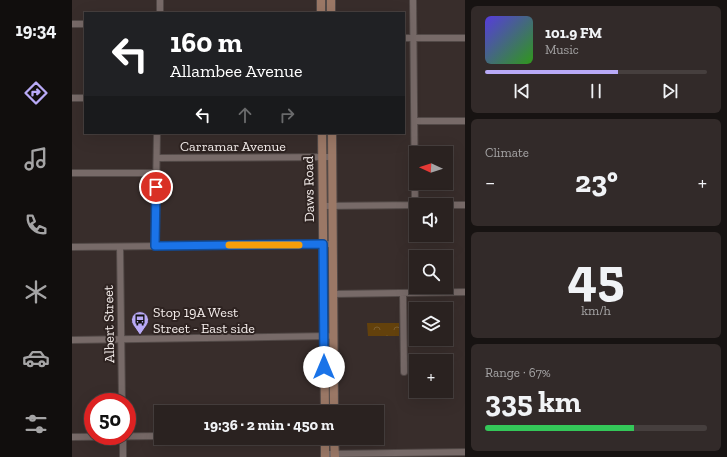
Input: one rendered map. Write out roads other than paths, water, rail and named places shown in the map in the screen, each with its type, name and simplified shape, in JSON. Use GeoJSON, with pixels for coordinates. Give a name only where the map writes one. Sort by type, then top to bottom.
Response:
{"type":"FeatureCollection","features":[{"type":"Feature","properties":{"kind":"main road"},"geometry":{"type":"LineString","coordinates":[[320,0],[321,12]]}},
{"type":"Feature","properties":{"kind":"main road"},"geometry":{"type":"LineString","coordinates":[[331,0],[331,12]]}},
{"type":"Feature","properties":{"kind":"main road","name":"Daws Road"},"geometry":{"type":"LineString","coordinates":[[322,134],[325,405]]}},
{"type":"Feature","properties":{"kind":"main road","name":"Daws Road"},"geometry":{"type":"LineString","coordinates":[[332,134],[334,405]]}},
{"type":"Feature","properties":{"kind":"main road"},"geometry":{"type":"LineString","coordinates":[[334,445],[335,455]]}},
{"type":"Feature","properties":{"kind":"street"},"geometry":{"type":"LineString","coordinates":[[160,0],[160,12]]}},
{"type":"Feature","properties":{"kind":"street"},"geometry":{"type":"LineString","coordinates":[[413,0],[416,198]]}},
{"type":"Feature","properties":{"kind":"street"},"geometry":{"type":"LineString","coordinates":[[72,24],[84,24]]}},
{"type":"Feature","properties":{"kind":"street"},"geometry":{"type":"LineString","coordinates":[[405,38],[465,38]]}},
{"type":"Feature","properties":{"kind":"street"},"geometry":{"type":"LineString","coordinates":[[72,98],[84,98]]}},
{"type":"Feature","properties":{"kind":"street"},"geometry":{"type":"LineString","coordinates":[[414,121],[465,121]]}},
{"type":"Feature","properties":{"kind":"street"},"geometry":{"type":"LineString","coordinates":[[155,246],[157,134]]}},
{"type":"Feature","properties":{"kind":"street","name":"Carramar Avenue"},"geometry":{"type":"LineString","coordinates":[[157,158],[332,157]]}},
{"type":"Feature","properties":{"kind":"street"},"geometry":{"type":"LineString","coordinates":[[72,174],[156,173]]}},
{"type":"Feature","properties":{"kind":"street"},"geometry":{"type":"LineString","coordinates":[[323,206],[409,205]]}},
{"type":"Feature","properties":{"kind":"street"},"geometry":{"type":"LineString","coordinates":[[453,205],[465,205]]}},
{"type":"Feature","properties":{"kind":"street"},"geometry":{"type":"LineString","coordinates":[[72,247],[333,244]]}},
{"type":"Feature","properties":{"kind":"street","name":"Albert Street"},"geometry":{"type":"LineString","coordinates":[[120,246],[122,393]]}},
{"type":"Feature","properties":{"kind":"street"},"geometry":{"type":"LineString","coordinates":[[334,294],[465,292]]}},
{"type":"Feature","properties":{"kind":"street"},"geometry":{"type":"LineString","coordinates":[[403,293],[404,372]]}},
{"type":"Feature","properties":{"kind":"street"},"geometry":{"type":"LineString","coordinates":[[72,340],[334,336]]}},
{"type":"Feature","properties":{"kind":"street"},"geometry":{"type":"LineString","coordinates":[[136,436],[154,436]]}},
{"type":"Feature","properties":{"kind":"street"},"geometry":{"type":"LineString","coordinates":[[72,437],[84,437]]}},
{"type":"Feature","properties":{"kind":"street"},"geometry":{"type":"LineString","coordinates":[[123,445],[123,457]]}},
{"type":"Feature","properties":{"kind":"street"},"geometry":{"type":"LineString","coordinates":[[325,455],[465,452]]}},
{"type":"Feature","properties":{"kind":"place","name":"Stop 19A West Street - East side"},"geometry":{"type":"Point","coordinates":[140,335]}}]}
